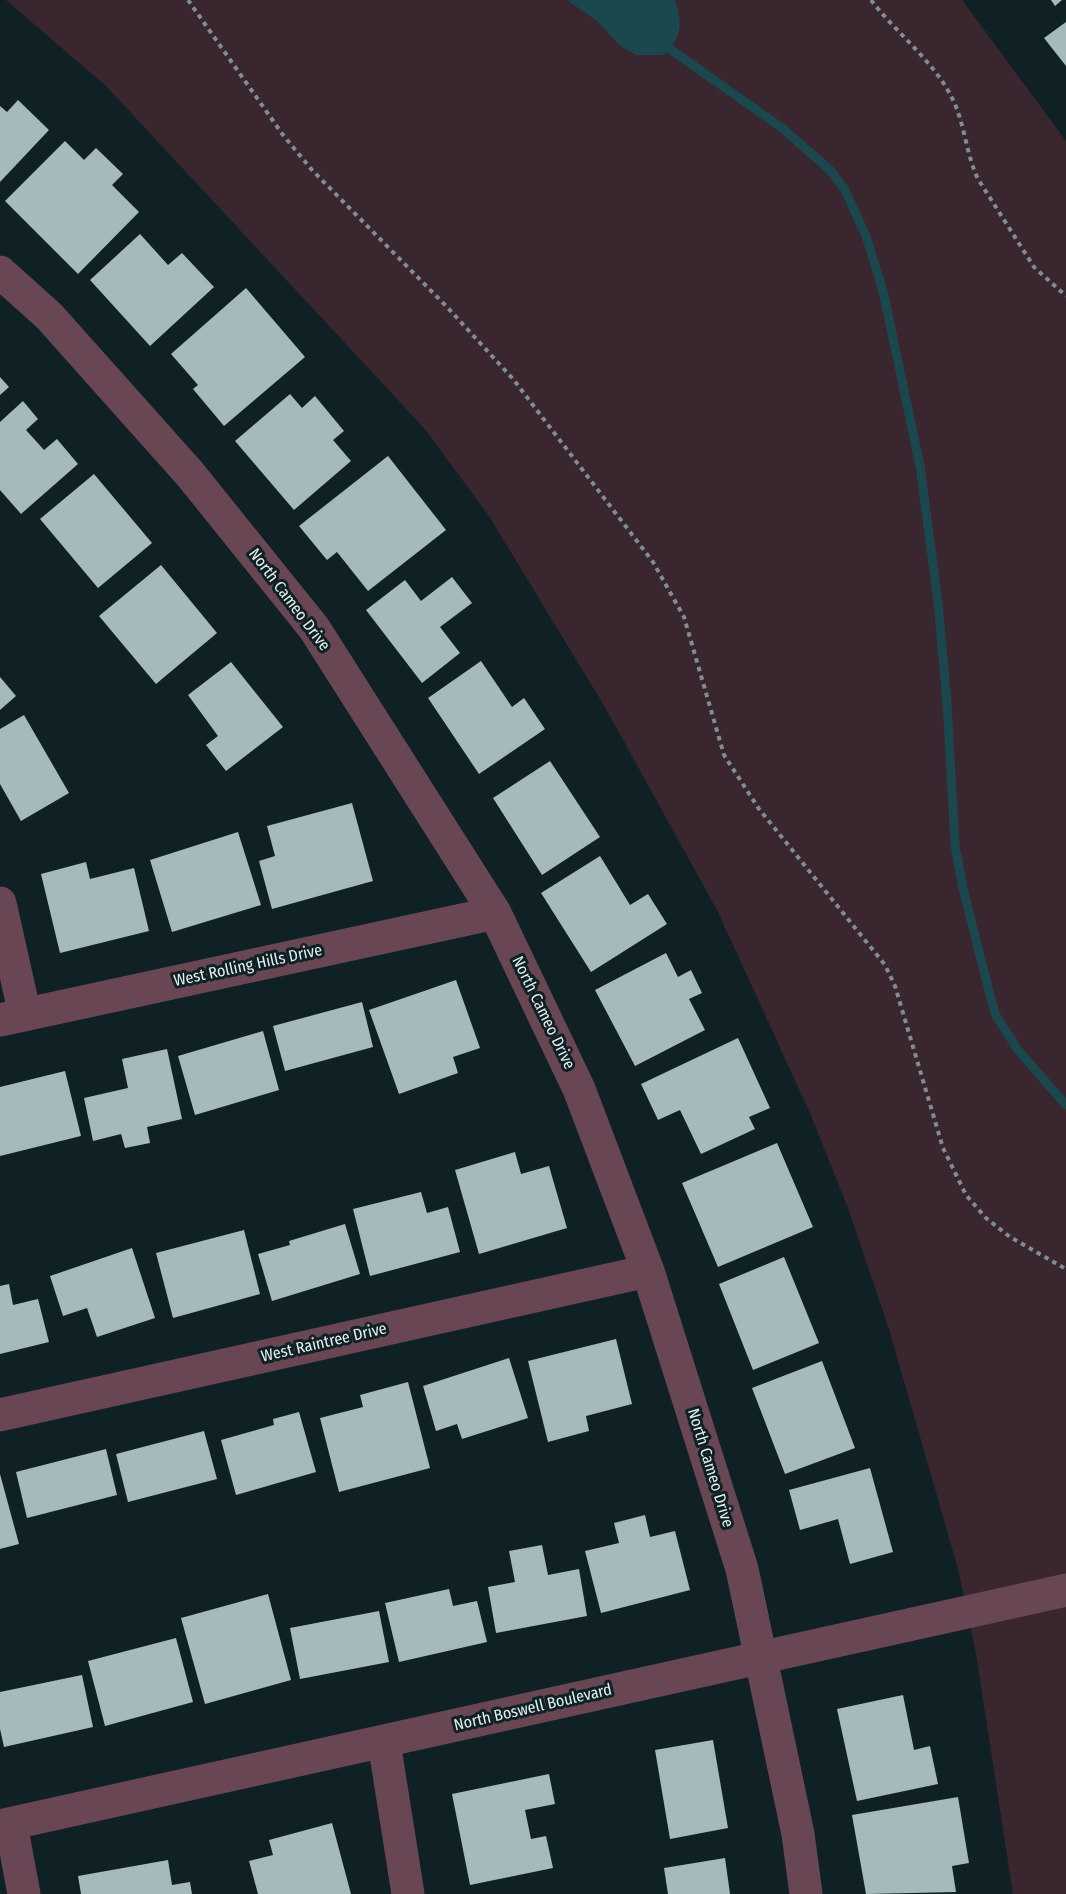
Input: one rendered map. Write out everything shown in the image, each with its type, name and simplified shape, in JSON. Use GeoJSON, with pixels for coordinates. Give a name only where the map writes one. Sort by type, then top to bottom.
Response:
{"type":"FeatureCollection","features":[{"type":"Feature","properties":{"kind":"street","name":"North Cameo Drive"},"geometry":{"type":"LineString","coordinates":[[0,272],[49,316],[190,474],[314,628],[495,913],[579,1089],[648,1271],[742,1569],[798,1834],[806,1894]]}},
{"type":"Feature","properties":{"kind":"street"},"geometry":{"type":"LineString","coordinates":[[0,903],[12,1018]]}},
{"type":"Feature","properties":{"kind":"street","name":"West Rolling Hills Drive"},"geometry":{"type":"LineString","coordinates":[[12,1018],[495,913]]}},
{"type":"Feature","properties":{"kind":"street","name":"West Raintree Drive"},"geometry":{"type":"LineString","coordinates":[[0,1415],[648,1271]]}},
{"type":"Feature","properties":{"kind":"street","name":"North Boswell Boulevard"},"geometry":{"type":"LineString","coordinates":[[5,1825],[1066,1590]]}},
{"type":"Feature","properties":{"kind":"street"},"geometry":{"type":"LineString","coordinates":[[384,1742],[408,1894]]}},
{"type":"Feature","properties":{"kind":"street"},"geometry":{"type":"LineString","coordinates":[[5,1825],[24,1894]]}},
{"type":"Feature","properties":{"kind":"path"},"geometry":{"type":"LineString","coordinates":[[188,0],[283,135],[312,170],[448,308],[513,379],[653,562],[684,617],[724,755],[759,809],[885,965],[895,986],[943,1148],[966,1195],[986,1218],[1010,1237],[1066,1269]]}},
{"type":"Feature","properties":{"kind":"path"},"geometry":{"type":"LineString","coordinates":[[871,0],[944,84],[953,101],[971,165],[978,179],[1034,267],[1066,296]]}},
{"type":"Feature","properties":{"kind":"shaded area"},"geometry":{"type":"Polygon","coordinates":[[[6,0],[962,0],[1066,141],[1066,1894],[1013,1894],[976,1653],[958,1569],[889,1329],[848,1208],[810,1113],[717,910],[606,709],[489,516],[424,428],[106,86],[6,0]]]}},
{"type":"Feature","properties":{"kind":"water"},"geometry":{"type":"Polygon","coordinates":[[[567,0],[675,0],[680,23],[679,30],[674,42],[663,55],[636,55],[620,46],[597,21],[567,0]]]}},
{"type":"Feature","properties":{"kind":"building"},"geometry":{"type":"Polygon","coordinates":[[[1051,0],[1062,0],[1055,6],[1051,0]]]}},
{"type":"Feature","properties":{"kind":"building"},"geometry":{"type":"Polygon","coordinates":[[[1066,22],[1066,66],[1044,38],[1066,22]]]}},
{"type":"Feature","properties":{"kind":"building"},"geometry":{"type":"Polygon","coordinates":[[[18,100],[49,130],[0,182],[0,106],[7,112],[18,100]]]}},
{"type":"Feature","properties":{"kind":"building"},"geometry":{"type":"Polygon","coordinates":[[[65,141],[84,160],[96,148],[123,174],[112,185],[139,212],[78,274],[5,201],[65,141]]]}},
{"type":"Feature","properties":{"kind":"building"},"geometry":{"type":"Polygon","coordinates":[[[140,234],[168,265],[182,253],[214,287],[150,346],[90,280],[140,234]]]}},
{"type":"Feature","properties":{"kind":"building"},"geometry":{"type":"Polygon","coordinates":[[[246,288],[305,357],[224,426],[193,389],[198,385],[171,354],[246,288]]]}},
{"type":"Feature","properties":{"kind":"building"},"geometry":{"type":"Polygon","coordinates":[[[0,377],[9,387],[0,395],[0,377]]]}},
{"type":"Feature","properties":{"kind":"building"},"geometry":{"type":"Polygon","coordinates":[[[290,394],[302,408],[315,396],[344,431],[333,440],[351,461],[294,510],[235,441],[290,394]]]}},
{"type":"Feature","properties":{"kind":"building"},"geometry":{"type":"Polygon","coordinates":[[[23,401],[38,419],[26,430],[44,450],[57,439],[78,464],[21,514],[0,490],[0,422],[23,401]]]}},
{"type":"Feature","properties":{"kind":"building"},"geometry":{"type":"Polygon","coordinates":[[[388,456],[446,530],[368,591],[337,552],[327,560],[299,526],[388,456]]]}},
{"type":"Feature","properties":{"kind":"building"},"geometry":{"type":"Polygon","coordinates":[[[94,474],[152,543],[98,588],[40,519],[94,474]]]}},
{"type":"Feature","properties":{"kind":"building"},"geometry":{"type":"Polygon","coordinates":[[[161,565],[217,633],[156,684],[99,616],[161,565]]]}},
{"type":"Feature","properties":{"kind":"building"},"geometry":{"type":"Polygon","coordinates":[[[452,577],[472,603],[440,627],[460,653],[422,683],[366,610],[405,580],[421,601],[452,577]]]}},
{"type":"Feature","properties":{"kind":"building"},"geometry":{"type":"Polygon","coordinates":[[[481,661],[512,707],[524,698],[545,729],[479,774],[428,698],[481,661]]]}},
{"type":"Feature","properties":{"kind":"building"},"geometry":{"type":"Polygon","coordinates":[[[231,662],[283,727],[226,771],[206,745],[218,736],[188,695],[231,662]]]}},
{"type":"Feature","properties":{"kind":"building"},"geometry":{"type":"Polygon","coordinates":[[[0,677],[16,696],[0,710],[0,677]]]}},
{"type":"Feature","properties":{"kind":"building"},"geometry":{"type":"Polygon","coordinates":[[[24,715],[69,793],[21,821],[0,784],[0,729],[24,715]]]}},
{"type":"Feature","properties":{"kind":"building"},"geometry":{"type":"Polygon","coordinates":[[[550,761],[600,837],[542,875],[493,798],[550,761]]]}},
{"type":"Feature","properties":{"kind":"building"},"geometry":{"type":"Polygon","coordinates":[[[352,803],[373,881],[272,909],[259,861],[275,856],[267,826],[352,803]]]}},
{"type":"Feature","properties":{"kind":"building"},"geometry":{"type":"Polygon","coordinates":[[[238,832],[261,905],[172,932],[150,860],[238,832]]]}},
{"type":"Feature","properties":{"kind":"building"},"geometry":{"type":"Polygon","coordinates":[[[600,856],[630,905],[648,894],[667,924],[591,972],[541,893],[600,856]]]}},
{"type":"Feature","properties":{"kind":"building"},"geometry":{"type":"Polygon","coordinates":[[[86,862],[90,879],[134,868],[149,931],[60,953],[41,874],[86,862]]]}},
{"type":"Feature","properties":{"kind":"building"},"geometry":{"type":"Polygon","coordinates":[[[666,953],[678,977],[691,970],[702,993],[689,999],[705,1030],[635,1066],[595,990],[666,953]]]}},
{"type":"Feature","properties":{"kind":"building"},"geometry":{"type":"Polygon","coordinates":[[[456,980],[480,1048],[453,1057],[458,1073],[399,1094],[369,1010],[456,980]]]}},
{"type":"Feature","properties":{"kind":"building"},"geometry":{"type":"Polygon","coordinates":[[[362,1002],[373,1047],[285,1071],[273,1026],[362,1002]]]}},
{"type":"Feature","properties":{"kind":"building"},"geometry":{"type":"Polygon","coordinates":[[[263,1031],[279,1090],[195,1115],[178,1056],[263,1031]]]}},
{"type":"Feature","properties":{"kind":"building"},"geometry":{"type":"Polygon","coordinates":[[[738,1038],[770,1108],[749,1117],[755,1129],[701,1154],[680,1110],[658,1120],[641,1084],[738,1038]]]}},
{"type":"Feature","properties":{"kind":"building"},"geometry":{"type":"Polygon","coordinates":[[[167,1049],[182,1119],[147,1127],[150,1143],[125,1148],[121,1134],[93,1141],[84,1098],[128,1088],[122,1059],[167,1049]]]}},
{"type":"Feature","properties":{"kind":"building"},"geometry":{"type":"Polygon","coordinates":[[[65,1071],[81,1136],[0,1156],[0,1087],[65,1071]]]}},
{"type":"Feature","properties":{"kind":"building"},"geometry":{"type":"Polygon","coordinates":[[[777,1143],[813,1227],[718,1267],[682,1183],[777,1143]]]}},
{"type":"Feature","properties":{"kind":"building"},"geometry":{"type":"Polygon","coordinates":[[[515,1152],[521,1174],[549,1166],[567,1228],[479,1254],[455,1170],[515,1152]]]}},
{"type":"Feature","properties":{"kind":"building"},"geometry":{"type":"Polygon","coordinates":[[[421,1192],[427,1213],[448,1207],[460,1252],[370,1276],[353,1209],[421,1192]]]}},
{"type":"Feature","properties":{"kind":"building"},"geometry":{"type":"Polygon","coordinates":[[[345,1224],[360,1274],[272,1301],[258,1254],[290,1245],[289,1241],[345,1224]]]}},
{"type":"Feature","properties":{"kind":"building"},"geometry":{"type":"Polygon","coordinates":[[[244,1230],[260,1294],[173,1318],[156,1253],[244,1230]]]}},
{"type":"Feature","properties":{"kind":"building"},"geometry":{"type":"Polygon","coordinates":[[[132,1248],[155,1318],[97,1337],[87,1308],[63,1316],[50,1276],[132,1248]]]}},
{"type":"Feature","properties":{"kind":"building"},"geometry":{"type":"Polygon","coordinates":[[[784,1257],[819,1343],[753,1370],[719,1284],[784,1257]]]}},
{"type":"Feature","properties":{"kind":"building"},"geometry":{"type":"Polygon","coordinates":[[[9,1284],[13,1305],[38,1299],[49,1342],[0,1354],[0,1286],[9,1284]]]}},
{"type":"Feature","properties":{"kind":"building"},"geometry":{"type":"Polygon","coordinates":[[[616,1339],[632,1404],[586,1416],[589,1431],[548,1442],[528,1361],[616,1339]]]}},
{"type":"Feature","properties":{"kind":"building"},"geometry":{"type":"Polygon","coordinates":[[[509,1358],[528,1418],[462,1439],[457,1424],[436,1431],[423,1386],[509,1358]]]}},
{"type":"Feature","properties":{"kind":"building"},"geometry":{"type":"Polygon","coordinates":[[[822,1361],[855,1448],[785,1474],[752,1388],[822,1361]]]}},
{"type":"Feature","properties":{"kind":"building"},"geometry":{"type":"Polygon","coordinates":[[[408,1382],[430,1468],[339,1492],[320,1418],[363,1407],[360,1395],[408,1382]]]}},
{"type":"Feature","properties":{"kind":"building"},"geometry":{"type":"Polygon","coordinates":[[[299,1412],[316,1472],[236,1495],[221,1440],[274,1425],[273,1419],[299,1412]]]}},
{"type":"Feature","properties":{"kind":"building"},"geometry":{"type":"Polygon","coordinates":[[[204,1431],[217,1479],[128,1502],[116,1454],[204,1431]]]}},
{"type":"Feature","properties":{"kind":"building"},"geometry":{"type":"Polygon","coordinates":[[[106,1449],[117,1495],[27,1518],[16,1472],[106,1449]]]}},
{"type":"Feature","properties":{"kind":"building"},"geometry":{"type":"Polygon","coordinates":[[[870,1468],[893,1552],[850,1564],[838,1519],[800,1530],[789,1490],[870,1468]]]}},
{"type":"Feature","properties":{"kind":"building"},"geometry":{"type":"Polygon","coordinates":[[[0,1474],[19,1544],[0,1549],[0,1474]]]}},
{"type":"Feature","properties":{"kind":"building"},"geometry":{"type":"Polygon","coordinates":[[[645,1515],[650,1537],[675,1531],[690,1590],[601,1613],[585,1551],[619,1543],[614,1523],[645,1515]]]}},
{"type":"Feature","properties":{"kind":"building"},"geometry":{"type":"Polygon","coordinates":[[[542,1545],[548,1575],[579,1569],[587,1616],[496,1633],[488,1587],[515,1582],[509,1551],[542,1545]]]}},
{"type":"Feature","properties":{"kind":"building"},"geometry":{"type":"Polygon","coordinates":[[[449,1589],[453,1606],[477,1601],[487,1642],[399,1662],[385,1603],[449,1589]]]}},
{"type":"Feature","properties":{"kind":"building"},"geometry":{"type":"Polygon","coordinates":[[[268,1594],[291,1680],[205,1704],[181,1618],[268,1594]]]}},
{"type":"Feature","properties":{"kind":"building"},"geometry":{"type":"Polygon","coordinates":[[[379,1611],[389,1662],[300,1679],[290,1628],[379,1611]]]}},
{"type":"Feature","properties":{"kind":"building"},"geometry":{"type":"Polygon","coordinates":[[[176,1638],[193,1702],[105,1726],[88,1661],[176,1638]]]}},
{"type":"Feature","properties":{"kind":"building"},"geometry":{"type":"Polygon","coordinates":[[[82,1675],[93,1727],[4,1747],[0,1729],[0,1692],[82,1675]]]}},
{"type":"Feature","properties":{"kind":"building"},"geometry":{"type":"Polygon","coordinates":[[[903,1695],[914,1750],[930,1746],[938,1784],[857,1801],[837,1709],[903,1695]]]}},
{"type":"Feature","properties":{"kind":"building"},"geometry":{"type":"Polygon","coordinates":[[[713,1740],[728,1828],[670,1839],[655,1750],[713,1740]]]}},
{"type":"Feature","properties":{"kind":"building"},"geometry":{"type":"Polygon","coordinates":[[[549,1774],[555,1804],[525,1810],[531,1839],[546,1836],[553,1868],[470,1885],[452,1794],[549,1774]]]}},
{"type":"Feature","properties":{"kind":"building"},"geometry":{"type":"Polygon","coordinates":[[[958,1797],[969,1863],[952,1866],[956,1892],[866,1894],[852,1815],[958,1797]]]}},
{"type":"Feature","properties":{"kind":"building"},"geometry":{"type":"Polygon","coordinates":[[[332,1823],[351,1894],[258,1894],[249,1861],[273,1855],[269,1840],[332,1823]]]}},
{"type":"Feature","properties":{"kind":"building"},"geometry":{"type":"Polygon","coordinates":[[[725,1858],[730,1894],[668,1894],[664,1868],[725,1858]]]}},
{"type":"Feature","properties":{"kind":"building"},"geometry":{"type":"Polygon","coordinates":[[[168,1860],[172,1885],[190,1882],[192,1894],[81,1894],[78,1876],[168,1860]]]}},
{"type":"Feature","properties":{"kind":"waterway"},"geometry":{"type":"LineString","coordinates":[[670,49],[782,128],[831,171],[845,190],[866,236],[883,291],[920,466],[938,602],[947,702],[955,845],[963,889],[995,1014],[1018,1050],[1066,1105]]}}]}
